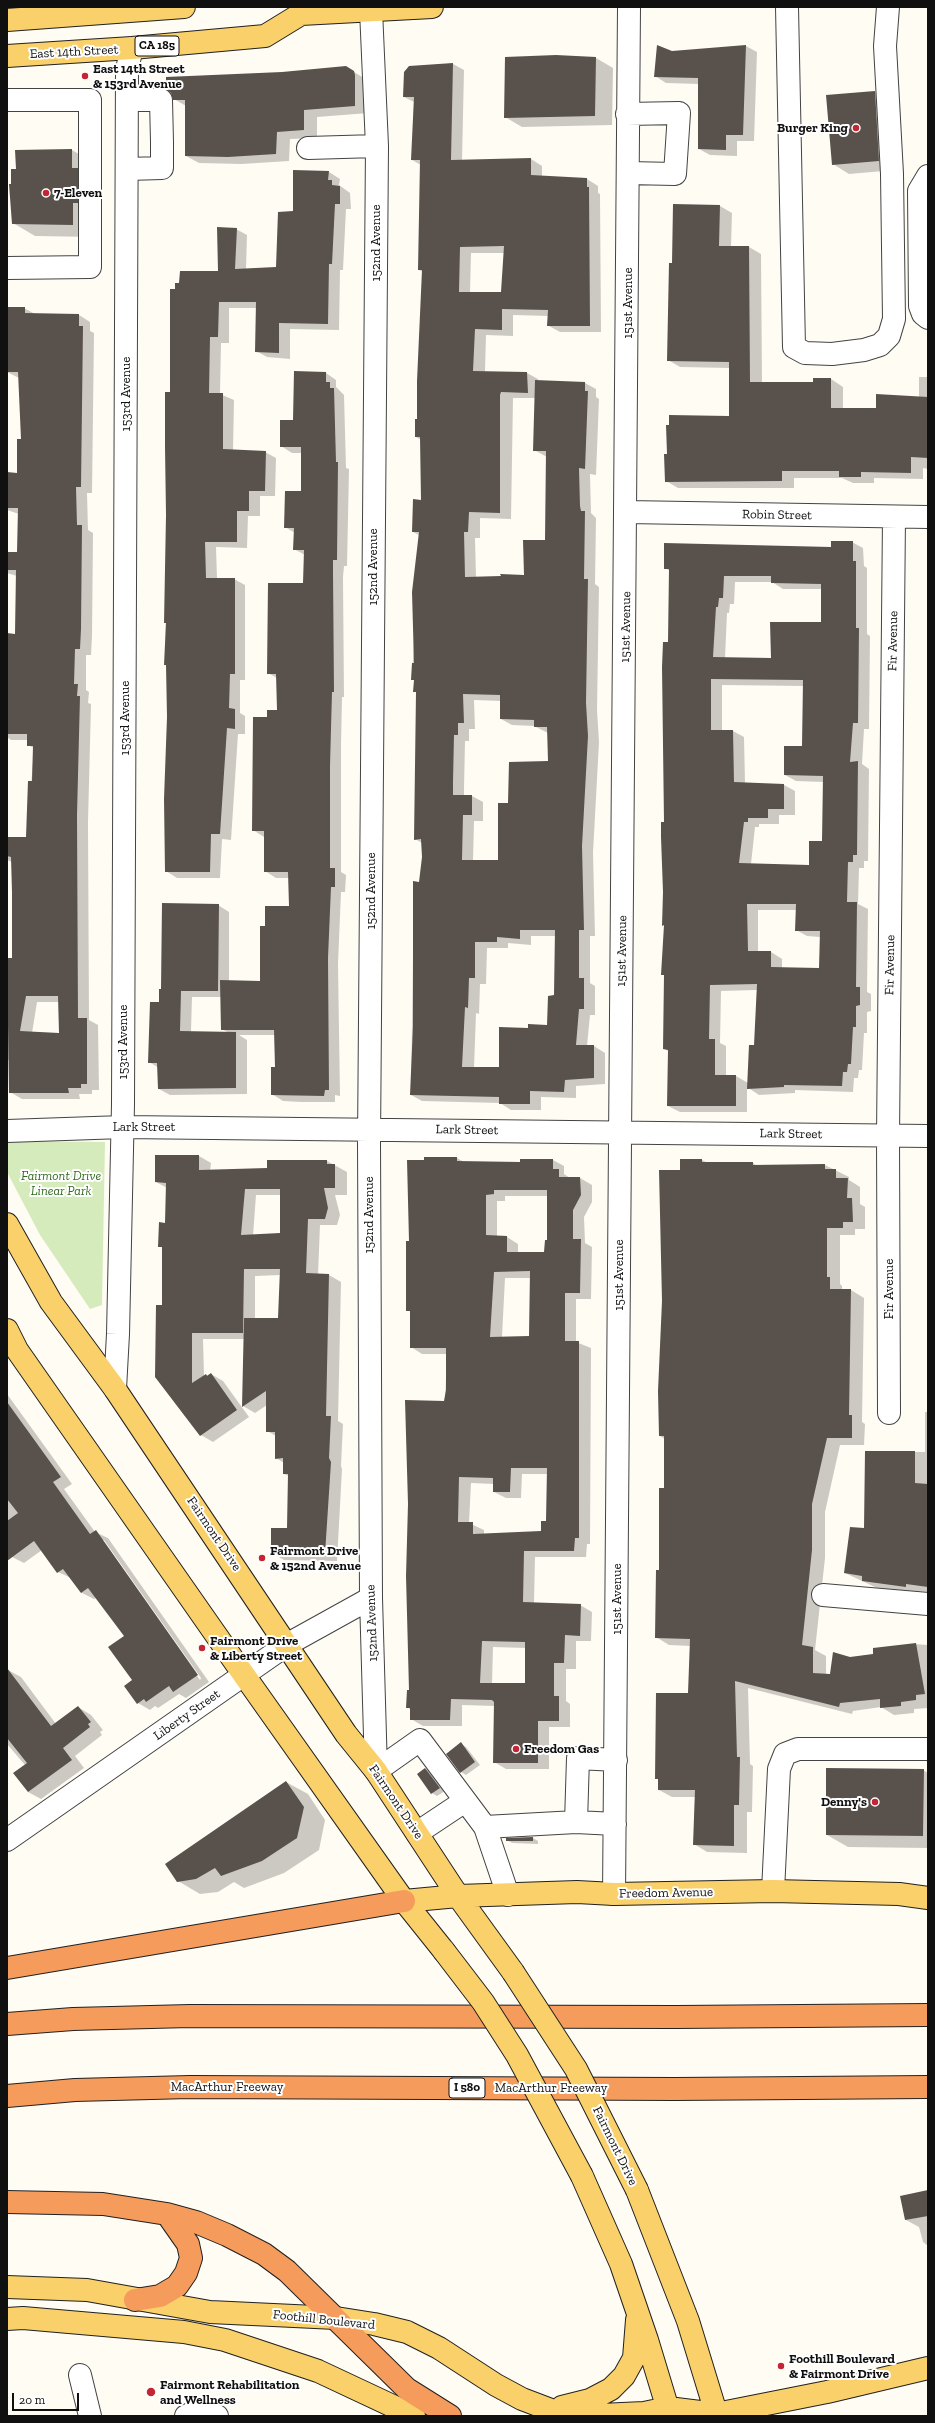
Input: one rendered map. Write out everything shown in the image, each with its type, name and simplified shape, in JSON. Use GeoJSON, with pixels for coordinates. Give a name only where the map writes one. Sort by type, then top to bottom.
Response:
{"type":"FeatureCollection","features":[{"type":"Feature","properties":{"kind":"highway"},"geometry":{"type":"LineString","coordinates":[[7,1968],[404,1901]]}},
{"type":"Feature","properties":{"kind":"highway"},"geometry":{"type":"LineString","coordinates":[[7,2024],[73,2019],[190,2016],[676,2017],[928,2015]]}},
{"type":"Feature","properties":{"kind":"highway","name":"MacArthur Freeway"},"geometry":{"type":"LineString","coordinates":[[7,2096],[75,2090],[190,2087],[659,2089],[928,2087]]}},
{"type":"Feature","properties":{"kind":"highway"},"geometry":{"type":"LineString","coordinates":[[7,2202],[103,2204],[167,2214],[196,2222],[264,2254],[287,2271],[408,2390],[450,2416]]}},
{"type":"Feature","properties":{"kind":"highway"},"geometry":{"type":"LineString","coordinates":[[135,2300],[160,2296],[176,2286],[186,2273],[191,2258],[188,2244],[167,2214]]}},
{"type":"Feature","properties":{"kind":"main road"},"geometry":{"type":"LineString","coordinates":[[7,20],[184,7]]}},
{"type":"Feature","properties":{"kind":"main road","name":"East 14th Street"},"geometry":{"type":"LineString","coordinates":[[7,56],[132,48],[265,36],[295,10],[371,10],[432,7]]}},
{"type":"Feature","properties":{"kind":"main road","name":"Fairmont Drive"},"geometry":{"type":"LineString","coordinates":[[7,1224],[51,1302],[115,1389],[288,1644],[346,1734],[376,1772],[458,1896],[513,1972],[576,2069],[637,2190],[688,2321],[716,2415]]}},
{"type":"Feature","properties":{"kind":"main road"},"geometry":{"type":"LineString","coordinates":[[7,1330],[17,1350],[244,1675],[404,1901],[483,2002],[517,2055],[582,2176],[621,2264],[638,2312],[669,2412]]}},
{"type":"Feature","properties":{"kind":"main road","name":"Freedom Avenue"},"geometry":{"type":"LineString","coordinates":[[404,1901],[458,1896],[577,1892],[614,1894],[773,1891],[899,1894],[928,1898]]}},
{"type":"Feature","properties":{"kind":"main road","name":"Foothill Boulevard"},"geometry":{"type":"LineString","coordinates":[[7,2287],[87,2290],[135,2300],[210,2312],[336,2318],[374,2324],[407,2332],[439,2348],[496,2385],[522,2399],[551,2410],[579,2416],[609,2416],[669,2412],[716,2415],[827,2392],[928,2368]]}},
{"type":"Feature","properties":{"kind":"main road"},"geometry":{"type":"LineString","coordinates":[[551,2410],[590,2400],[611,2389],[624,2376],[634,2358],[638,2312]]}},
{"type":"Feature","properties":{"kind":"main road"},"geometry":{"type":"LineString","coordinates":[[7,2319],[23,2318],[184,2332],[225,2340],[318,2371],[414,2416]]}},
{"type":"Feature","properties":{"kind":"street","name":"151st Avenue"},"geometry":{"type":"LineString","coordinates":[[614,1894],[616,1824],[620,1132],[627,512],[627,114],[630,7]]}},
{"type":"Feature","properties":{"kind":"street"},"geometry":{"type":"LineString","coordinates":[[786,7],[794,346],[805,353],[832,354],[864,350],[880,345],[889,336],[894,319],[892,174],[885,46],[888,7]]}},
{"type":"Feature","properties":{"kind":"street","name":"152nd Avenue"},"geometry":{"type":"LineString","coordinates":[[371,10],[377,146],[369,1128],[371,1598],[376,1772]]}},
{"type":"Feature","properties":{"kind":"street","name":"153rd Avenue"},"geometry":{"type":"LineString","coordinates":[[115,1389],[118,1334],[123,1127],[127,69],[132,48]]}},
{"type":"Feature","properties":{"kind":"street"},"geometry":{"type":"LineString","coordinates":[[7,100],[90,100],[90,267],[7,268]]}},
{"type":"Feature","properties":{"kind":"street"},"geometry":{"type":"LineString","coordinates":[[127,100],[161,100],[162,168],[127,169]]}},
{"type":"Feature","properties":{"kind":"street"},"geometry":{"type":"LineString","coordinates":[[627,114],[679,113],[675,174],[628,173]]}},
{"type":"Feature","properties":{"kind":"street"},"geometry":{"type":"LineString","coordinates":[[308,148],[377,146]]}},
{"type":"Feature","properties":{"kind":"street"},"geometry":{"type":"LineString","coordinates":[[928,176],[919,191],[920,306],[923,314],[928,318]]}},
{"type":"Feature","properties":{"kind":"street","name":"Robin Street"},"geometry":{"type":"LineString","coordinates":[[627,512],[894,517],[928,516]]}},
{"type":"Feature","properties":{"kind":"street","name":"Fir Avenue"},"geometry":{"type":"LineString","coordinates":[[889,1413],[888,1136],[894,517]]}},
{"type":"Feature","properties":{"kind":"street","name":"Lark Street"},"geometry":{"type":"LineString","coordinates":[[7,1130],[123,1127],[369,1128],[928,1136]]}},
{"type":"Feature","properties":{"kind":"street"},"geometry":{"type":"LineString","coordinates":[[823,1595],[928,1604]]}},
{"type":"Feature","properties":{"kind":"street","name":"Liberty Street"},"geometry":{"type":"LineString","coordinates":[[8,1837],[288,1644],[371,1598]]}},
{"type":"Feature","properties":{"kind":"street"},"geometry":{"type":"LineString","coordinates":[[376,1772],[420,1740],[485,1827],[508,1895]]}},
{"type":"Feature","properties":{"kind":"street"},"geometry":{"type":"LineString","coordinates":[[773,1891],[779,1770],[785,1754],[798,1749],[928,1749]]}},
{"type":"Feature","properties":{"kind":"street"},"geometry":{"type":"LineString","coordinates":[[576,1822],[578,1758],[616,1760]]}},
{"type":"Feature","properties":{"kind":"street"},"geometry":{"type":"LineString","coordinates":[[417,1833],[465,1801]]}},
{"type":"Feature","properties":{"kind":"street"},"geometry":{"type":"LineString","coordinates":[[485,1827],[576,1822],[616,1824]]}},
{"type":"Feature","properties":{"kind":"street"},"geometry":{"type":"LineString","coordinates":[[80,2375],[90,2416]]}},
{"type":"Feature","properties":{"kind":"street"},"geometry":{"type":"LineString","coordinates":[[186,2416],[194,2412],[218,2416]]}},
{"type":"Feature","properties":{"kind":"green space","name":"Fairmont Drive Linear Park"},"geometry":{"type":"Polygon","coordinates":[[[7,1138],[9,1141],[105,1142],[102,1305],[90,1309],[40,1235],[7,1172],[7,1138]]]}},
{"type":"Feature","properties":{"kind":"building"},"geometry":{"type":"Polygon","coordinates":[[[657,45],[672,51],[746,45],[743,135],[726,135],[726,150],[698,149],[698,78],[654,77],[657,45]]]}},
{"type":"Feature","properties":{"kind":"building"},"geometry":{"type":"Polygon","coordinates":[[[556,55],[596,57],[595,116],[504,118],[505,57],[556,55]]]}},
{"type":"Feature","properties":{"kind":"building"},"geometry":{"type":"Polygon","coordinates":[[[453,63],[451,160],[531,158],[531,175],[587,178],[587,187],[589,187],[590,326],[547,326],[548,310],[502,309],[502,330],[475,329],[473,371],[527,372],[528,393],[501,392],[500,513],[469,512],[468,532],[464,532],[465,577],[501,576],[500,574],[524,575],[523,540],[545,540],[546,451],[533,451],[535,380],[585,382],[585,391],[588,391],[585,469],[579,468],[580,506],[581,511],[585,511],[584,579],[588,579],[586,703],[588,736],[582,846],[584,930],[579,930],[579,978],[584,978],[584,1009],[579,1009],[576,1045],[594,1045],[594,1078],[565,1080],[564,1092],[530,1091],[530,1104],[499,1104],[499,1097],[410,1095],[413,1026],[413,881],[419,882],[422,857],[421,839],[414,840],[416,692],[413,692],[414,680],[411,680],[412,663],[414,663],[412,592],[419,532],[412,532],[413,499],[421,500],[420,437],[415,437],[415,419],[417,419],[417,381],[422,270],[418,270],[420,160],[411,160],[414,97],[403,97],[404,72],[409,66],[453,63]],[[504,246],[460,247],[459,292],[501,292],[504,246]],[[463,694],[464,723],[458,723],[458,735],[454,735],[453,782],[453,795],[472,795],[472,815],[463,815],[462,860],[498,860],[498,803],[508,803],[509,762],[548,761],[547,727],[534,727],[534,720],[500,719],[500,695],[463,694]],[[520,930],[520,939],[497,937],[497,942],[475,942],[475,978],[469,978],[468,1008],[465,1007],[462,1067],[499,1067],[499,1027],[528,1028],[528,1024],[547,1025],[548,996],[554,995],[555,930],[520,930]]]}},
{"type":"Feature","properties":{"kind":"building"},"geometry":{"type":"Polygon","coordinates":[[[346,66],[354,71],[355,75],[355,106],[304,110],[304,130],[277,132],[276,154],[228,157],[185,156],[185,100],[173,100],[171,93],[166,89],[166,77],[282,72],[346,66]]]}},
{"type":"Feature","properties":{"kind":"building","name":"Burger King"},"geometry":{"type":"Polygon","coordinates":[[[875,91],[879,161],[832,165],[826,95],[875,91]]]}},
{"type":"Feature","properties":{"kind":"building","name":"7-Eleven"},"geometry":{"type":"Polygon","coordinates":[[[72,149],[72,168],[78,168],[78,203],[73,203],[73,225],[12,224],[9,184],[11,184],[11,169],[16,169],[15,150],[72,149]]]}},
{"type":"Feature","properties":{"kind":"building"},"geometry":{"type":"Polygon","coordinates":[[[293,170],[329,171],[328,180],[332,180],[332,185],[340,186],[340,204],[335,204],[332,264],[329,264],[328,324],[279,323],[279,353],[255,352],[256,302],[219,302],[218,337],[210,337],[209,393],[223,393],[223,449],[266,451],[265,491],[249,491],[249,511],[237,511],[237,542],[205,542],[206,578],[235,578],[235,674],[230,674],[229,708],[235,709],[235,729],[227,728],[220,834],[211,834],[210,872],[165,872],[164,799],[167,717],[166,665],[164,665],[166,623],[164,623],[166,515],[165,392],[170,392],[170,289],[175,289],[175,283],[179,283],[180,271],[218,271],[217,227],[237,228],[235,269],[276,267],[278,212],[293,211],[293,170]]]}},
{"type":"Feature","properties":{"kind":"building"},"geometry":{"type":"Polygon","coordinates":[[[673,204],[720,205],[719,246],[749,246],[750,382],[813,382],[813,378],[831,378],[831,408],[876,408],[876,394],[928,397],[928,458],[911,457],[911,473],[861,472],[861,477],[839,477],[839,471],[782,471],[782,481],[665,482],[664,454],[667,454],[666,425],[669,425],[669,415],[729,416],[729,362],[667,361],[669,263],[672,263],[673,204]]]}},
{"type":"Feature","properties":{"kind":"building"},"geometry":{"type":"Polygon","coordinates":[[[7,307],[25,307],[25,313],[79,314],[79,326],[83,326],[81,487],[76,487],[77,525],[82,525],[81,629],[80,649],[75,649],[74,684],[78,684],[77,696],[80,696],[77,815],[78,1018],[87,1018],[87,1084],[81,1084],[81,1088],[68,1088],[69,1093],[9,1093],[7,958],[12,958],[12,892],[11,857],[7,856],[7,837],[26,837],[28,781],[32,781],[33,746],[27,746],[27,734],[7,734],[7,633],[15,634],[16,570],[7,570],[7,552],[17,552],[18,508],[7,508],[7,472],[17,473],[17,439],[21,439],[18,372],[7,372],[7,307]],[[26,996],[20,1031],[59,1033],[58,996],[26,996]]]}},
{"type":"Feature","properties":{"kind":"building"},"geometry":{"type":"Polygon","coordinates":[[[294,371],[326,372],[326,382],[330,382],[330,388],[334,388],[336,462],[338,462],[337,560],[333,560],[334,692],[332,692],[330,766],[330,868],[335,868],[335,887],[331,887],[328,958],[329,1090],[325,1090],[324,1096],[271,1095],[271,1067],[275,1067],[274,1030],[221,1030],[220,980],[260,981],[260,926],[265,926],[265,906],[289,906],[288,872],[264,872],[264,831],[252,831],[253,717],[267,717],[267,710],[277,710],[276,674],[267,674],[268,583],[303,583],[304,550],[293,550],[294,528],[284,528],[285,491],[301,491],[301,447],[280,447],[280,420],[293,420],[294,371]]]}},
{"type":"Feature","properties":{"kind":"building"},"geometry":{"type":"Polygon","coordinates":[[[831,541],[853,541],[853,561],[856,561],[856,628],[859,628],[858,723],[853,723],[850,762],[858,761],[857,855],[853,855],[853,862],[848,862],[847,902],[857,902],[856,987],[860,987],[860,1005],[856,1006],[856,1027],[853,1027],[851,1064],[848,1064],[847,1072],[843,1072],[842,1086],[784,1085],[784,1087],[747,1089],[749,1045],[754,1045],[757,984],[710,985],[709,1039],[715,1039],[715,1075],[736,1075],[736,1106],[667,1106],[668,1050],[663,1049],[664,975],[661,975],[664,925],[662,926],[663,892],[661,837],[661,822],[664,822],[662,667],[663,642],[668,642],[669,569],[664,569],[664,543],[831,547],[831,541]],[[724,576],[723,598],[719,598],[718,607],[716,607],[713,657],[771,658],[770,622],[821,622],[821,584],[771,583],[771,576],[724,576]],[[711,679],[711,730],[733,730],[734,782],[784,784],[784,809],[768,809],[768,818],[748,818],[748,822],[744,822],[739,863],[809,865],[809,841],[822,841],[823,776],[784,775],[784,746],[802,746],[803,680],[711,679]],[[747,904],[748,951],[771,951],[771,967],[819,968],[820,931],[795,931],[796,904],[747,904]]]}},
{"type":"Feature","properties":{"kind":"building"},"geometry":{"type":"Polygon","coordinates":[[[162,903],[219,904],[218,991],[181,991],[180,1031],[236,1032],[236,1088],[158,1089],[157,1063],[148,1063],[150,1002],[159,1002],[159,989],[161,989],[162,903]]]}},
{"type":"Feature","properties":{"kind":"building"},"geometry":{"type":"Polygon","coordinates":[[[155,1155],[199,1155],[199,1170],[267,1168],[267,1160],[327,1160],[327,1164],[335,1164],[335,1188],[324,1188],[328,1208],[325,1219],[308,1219],[306,1273],[329,1274],[326,1416],[331,1416],[329,1458],[331,1462],[325,1554],[271,1554],[271,1528],[287,1528],[288,1474],[283,1474],[283,1458],[275,1459],[275,1432],[266,1432],[266,1391],[242,1407],[244,1318],[278,1318],[280,1269],[244,1269],[243,1333],[192,1333],[192,1383],[206,1374],[207,1376],[211,1373],[237,1410],[200,1436],[155,1377],[156,1305],[162,1305],[162,1247],[158,1247],[159,1222],[165,1223],[166,1183],[155,1182],[155,1155]],[[245,1189],[241,1235],[280,1233],[280,1189],[245,1189]]]}},
{"type":"Feature","properties":{"kind":"building"},"geometry":{"type":"Polygon","coordinates":[[[424,1157],[457,1157],[457,1161],[520,1162],[520,1159],[553,1159],[553,1169],[559,1169],[559,1177],[580,1177],[581,1195],[573,1210],[573,1239],[581,1239],[580,1293],[565,1293],[565,1341],[579,1341],[579,1538],[575,1538],[574,1551],[524,1551],[523,1602],[581,1604],[580,1636],[565,1635],[564,1663],[554,1663],[554,1696],[559,1696],[559,1721],[538,1721],[538,1763],[493,1763],[494,1702],[492,1700],[451,1699],[450,1720],[410,1720],[410,1708],[406,1708],[407,1690],[409,1690],[406,1576],[408,1504],[405,1400],[444,1401],[446,1390],[446,1348],[410,1348],[410,1311],[406,1311],[406,1241],[409,1241],[407,1160],[424,1160],[424,1157]],[[494,1190],[494,1194],[486,1195],[486,1235],[507,1236],[507,1252],[544,1252],[545,1240],[547,1240],[547,1190],[494,1190]],[[530,1271],[494,1272],[490,1337],[529,1336],[530,1271]],[[511,1468],[510,1492],[493,1492],[493,1478],[459,1477],[458,1522],[473,1522],[473,1534],[541,1531],[541,1521],[546,1521],[547,1468],[511,1468]],[[482,1641],[480,1683],[525,1683],[525,1642],[482,1641]]]}},
{"type":"Feature","properties":{"kind":"building"},"geometry":{"type":"Polygon","coordinates":[[[680,1159],[702,1159],[702,1162],[753,1162],[753,1165],[825,1164],[825,1169],[836,1169],[836,1178],[848,1178],[847,1198],[852,1198],[853,1222],[843,1222],[843,1228],[827,1228],[827,1277],[830,1277],[830,1289],[851,1289],[849,1415],[852,1415],[852,1438],[827,1438],[812,1504],[812,1550],[802,1645],[813,1647],[813,1673],[830,1674],[833,1652],[850,1657],[873,1654],[873,1648],[916,1643],[925,1694],[916,1695],[916,1700],[901,1702],[901,1706],[880,1708],[880,1699],[840,1703],[839,1707],[735,1681],[737,1757],[740,1757],[739,1805],[734,1805],[734,1846],[693,1845],[695,1790],[658,1790],[658,1779],[655,1779],[656,1693],[688,1693],[690,1639],[655,1638],[656,1570],[659,1570],[659,1488],[664,1488],[664,1436],[659,1436],[658,1391],[662,1301],[659,1170],[680,1170],[680,1159]]]}},
{"type":"Feature","properties":{"kind":"building"},"geometry":{"type":"Polygon","coordinates":[[[7,1402],[61,1477],[53,1482],[90,1534],[96,1530],[198,1675],[173,1692],[169,1686],[146,1702],[144,1699],[137,1704],[124,1686],[132,1680],[108,1647],[124,1636],[88,1588],[81,1593],[63,1569],[57,1573],[34,1541],[7,1561],[7,1521],[18,1513],[7,1499],[7,1402]]]}},
{"type":"Feature","properties":{"kind":"building"},"geometry":{"type":"Polygon","coordinates":[[[865,1451],[915,1451],[915,1483],[928,1484],[928,1587],[906,1584],[906,1587],[862,1581],[862,1576],[844,1573],[850,1527],[864,1528],[865,1451]]]}},
{"type":"Feature","properties":{"kind":"building"},"geometry":{"type":"Polygon","coordinates":[[[7,1668],[51,1726],[78,1706],[91,1722],[88,1724],[90,1727],[63,1748],[72,1760],[28,1792],[13,1773],[27,1763],[7,1738],[7,1668]]]}},
{"type":"Feature","properties":{"kind":"building"},"geometry":{"type":"Polygon","coordinates":[[[461,1742],[475,1762],[460,1773],[446,1754],[461,1742]]]}},
{"type":"Feature","properties":{"kind":"building"},"geometry":{"type":"Polygon","coordinates":[[[425,1768],[440,1788],[431,1794],[417,1774],[425,1768]]]}},
{"type":"Feature","properties":{"kind":"building","name":"Denny's"},"geometry":{"type":"Polygon","coordinates":[[[826,1768],[924,1769],[923,1836],[826,1835],[826,1768]]]}},
{"type":"Feature","properties":{"kind":"building"},"geometry":{"type":"Polygon","coordinates":[[[286,1781],[304,1807],[297,1838],[262,1861],[221,1876],[215,1868],[196,1879],[177,1882],[165,1864],[286,1781]]]}},
{"type":"Feature","properties":{"kind":"building"},"geometry":{"type":"Polygon","coordinates":[[[533,1837],[533,1841],[506,1841],[506,1838],[533,1837]]]}},
{"type":"Feature","properties":{"kind":"building"},"geometry":{"type":"Polygon","coordinates":[[[928,2190],[928,2216],[905,2220],[900,2196],[928,2190]]]}},
{"type":"Feature","properties":{"kind":"place","name":"East 14th Street & 153rd Avenue"},"geometry":{"type":"Point","coordinates":[85,76]}},
{"type":"Feature","properties":{"kind":"place","name":"Burger King"},"geometry":{"type":"Point","coordinates":[856,128]}},
{"type":"Feature","properties":{"kind":"place","name":"7-Eleven"},"geometry":{"type":"Point","coordinates":[46,193]}},
{"type":"Feature","properties":{"kind":"place","name":"Fairmont Drive & 152nd Avenue"},"geometry":{"type":"Point","coordinates":[262,1558]}},
{"type":"Feature","properties":{"kind":"place","name":"Fairmont Drive & Liberty Street"},"geometry":{"type":"Point","coordinates":[202,1648]}},
{"type":"Feature","properties":{"kind":"place","name":"Freedom Gas"},"geometry":{"type":"Point","coordinates":[516,1749]}},
{"type":"Feature","properties":{"kind":"place","name":"Denny's"},"geometry":{"type":"Point","coordinates":[875,1802]}},
{"type":"Feature","properties":{"kind":"place","name":"Foothill Boulevard & Fairmont Drive"},"geometry":{"type":"Point","coordinates":[781,2366]}},
{"type":"Feature","properties":{"kind":"place","name":"Fairmont Rehabilitation and Wellness"},"geometry":{"type":"Point","coordinates":[151,2392]}}]}
